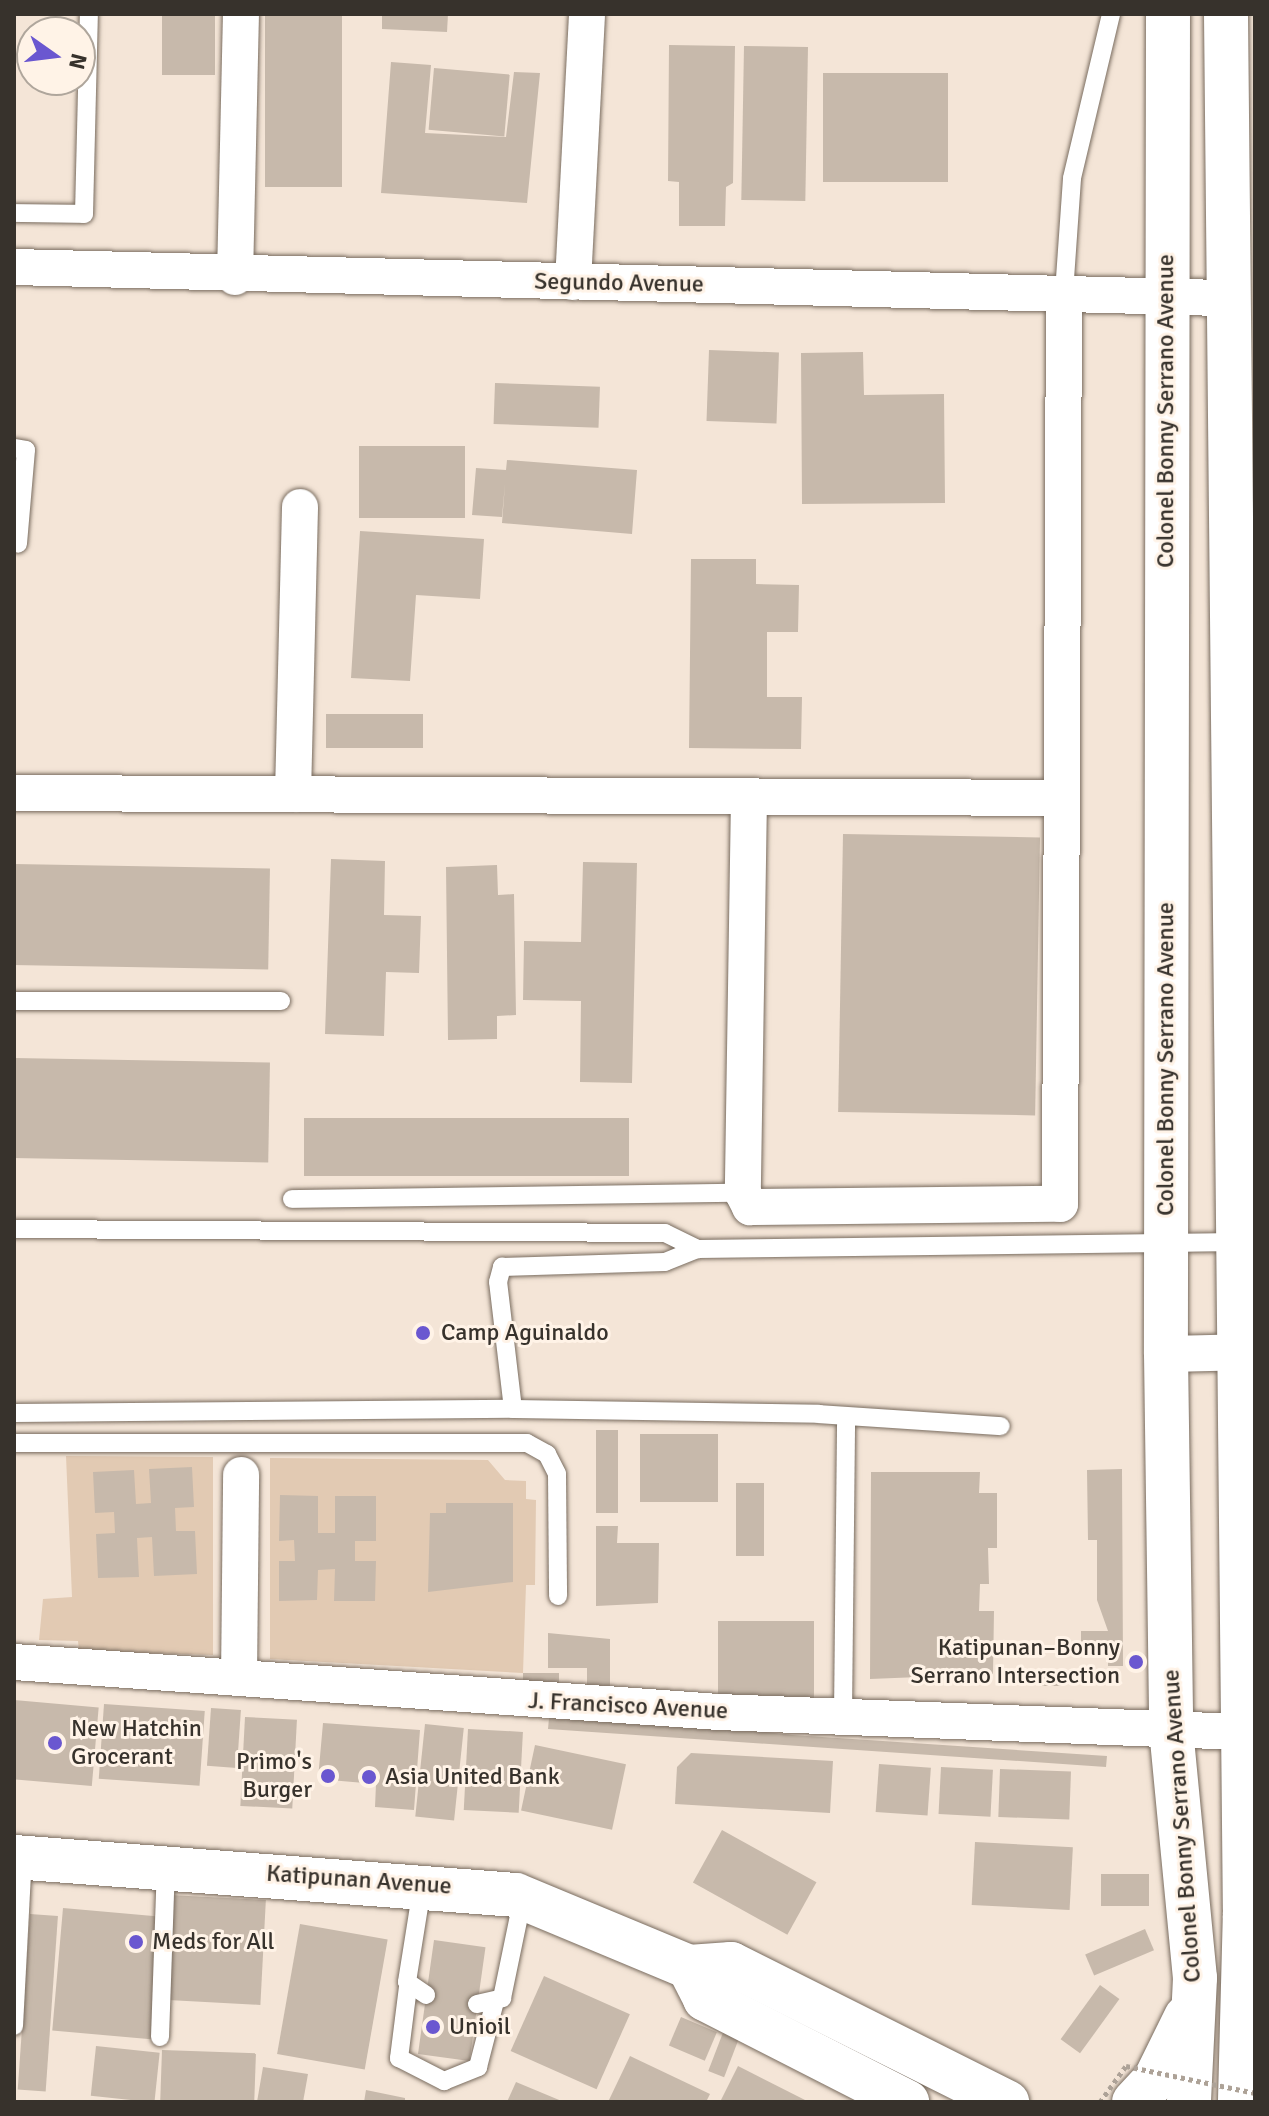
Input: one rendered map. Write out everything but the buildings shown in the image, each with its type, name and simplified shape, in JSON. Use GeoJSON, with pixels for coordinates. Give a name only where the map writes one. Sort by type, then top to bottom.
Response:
{"type":"FeatureCollection","features":[{"type":"Feature","properties":{"kind":"main road","name":"Colonel Bonny Serrano Avenue"},"geometry":{"type":"LineString","coordinates":[[1168,14],[1165,294],[1166,1354],[1171,1729],[1195,1996],[1189,2102]]}},
{"type":"Feature","properties":{"kind":"main road"},"geometry":{"type":"LineString","coordinates":[[1226,14],[1240,252],[1223,298],[1239,1242],[1248,1352],[1242,1732],[1249,1820],[1240,2102]]}},
{"type":"Feature","properties":{"kind":"main road","name":"Katipunan Avenue"},"geometry":{"type":"LineString","coordinates":[[18,1857],[423,1885],[523,1897],[689,1967],[731,1964],[1007,2102]]}},
{"type":"Feature","properties":{"kind":"main road"},"geometry":{"type":"LineString","coordinates":[[1248,1912],[1255,1957]]}},
{"type":"Feature","properties":{"kind":"main road"},"geometry":{"type":"LineString","coordinates":[[689,1967],[705,1999],[907,2102]]}},
{"type":"Feature","properties":{"kind":"main road"},"geometry":{"type":"LineString","coordinates":[[1134,2102],[1156,2078],[1195,1996]]}},
{"type":"Feature","properties":{"kind":"street"},"geometry":{"type":"LineString","coordinates":[[235,277],[241,14]]}},
{"type":"Feature","properties":{"kind":"street"},"geometry":{"type":"LineString","coordinates":[[573,282],[587,14]]}},
{"type":"Feature","properties":{"kind":"street","name":"Segundo Avenue"},"geometry":{"type":"LineString","coordinates":[[14,267],[235,277],[1165,294],[1223,298]]}},
{"type":"Feature","properties":{"kind":"street"},"geometry":{"type":"LineString","coordinates":[[749,797],[743,1193],[750,1207],[772,1211],[1060,1204],[1060,798],[1066,774],[1064,293]]}},
{"type":"Feature","properties":{"kind":"street"},"geometry":{"type":"LineString","coordinates":[[293,794],[300,507]]}},
{"type":"Feature","properties":{"kind":"street"},"geometry":{"type":"LineString","coordinates":[[14,793],[1060,798]]}},
{"type":"Feature","properties":{"kind":"street"},"geometry":{"type":"LineString","coordinates":[[1166,1354],[1248,1352]]}},
{"type":"Feature","properties":{"kind":"street"},"geometry":{"type":"LineString","coordinates":[[239,1678],[241,1475]]}},
{"type":"Feature","properties":{"kind":"street","name":"J. Francisco Avenue"},"geometry":{"type":"LineString","coordinates":[[14,1662],[843,1715],[1242,1732]]}},
{"type":"Feature","properties":{"kind":"lane"},"geometry":{"type":"LineString","coordinates":[[14,213],[84,214],[89,14]]}},
{"type":"Feature","properties":{"kind":"lane"},"geometry":{"type":"LineString","coordinates":[[1064,293],[1072,178],[1111,14]]}},
{"type":"Feature","properties":{"kind":"lane"},"geometry":{"type":"LineString","coordinates":[[14,448],[26,450],[18,544]]}},
{"type":"Feature","properties":{"kind":"lane"},"geometry":{"type":"LineString","coordinates":[[14,1001],[281,1001]]}},
{"type":"Feature","properties":{"kind":"lane"},"geometry":{"type":"LineString","coordinates":[[292,1199],[743,1193]]}},
{"type":"Feature","properties":{"kind":"lane"},"geometry":{"type":"LineString","coordinates":[[14,1229],[665,1233],[698,1249]]}},
{"type":"Feature","properties":{"kind":"lane"},"geometry":{"type":"LineString","coordinates":[[513,1409],[498,1282],[502,1267],[665,1262],[698,1249],[1239,1242]]}},
{"type":"Feature","properties":{"kind":"lane"},"geometry":{"type":"LineString","coordinates":[[14,1413],[513,1409],[1001,1426]]}},
{"type":"Feature","properties":{"kind":"lane"},"geometry":{"type":"LineString","coordinates":[[843,1715],[846,1419]]}},
{"type":"Feature","properties":{"kind":"lane"},"geometry":{"type":"LineString","coordinates":[[14,1443],[527,1443],[547,1454],[557,1474],[558,1596]]}},
{"type":"Feature","properties":{"kind":"lane"},"geometry":{"type":"LineString","coordinates":[[14,2026],[18,1857]]}},
{"type":"Feature","properties":{"kind":"lane"},"geometry":{"type":"LineString","coordinates":[[160,2037],[166,1867]]}},
{"type":"Feature","properties":{"kind":"lane"},"geometry":{"type":"LineString","coordinates":[[423,1885],[399,2058],[444,2081],[478,2067],[485,2004],[502,1998],[523,1897]]}},
{"type":"Feature","properties":{"kind":"lane"},"geometry":{"type":"LineString","coordinates":[[408,1987],[426,1995]]}},
{"type":"Feature","properties":{"kind":"path"},"geometry":{"type":"LineString","coordinates":[[1100,2102],[1126,2066],[1255,2093]]}},
{"type":"Feature","properties":{"kind":"shaded area"},"geometry":{"type":"Polygon","coordinates":[[[66,1456],[213,1457],[213,1655],[79,1651],[78,1641],[39,1640],[43,1599],[72,1597],[66,1456]]]}},
{"type":"Feature","properties":{"kind":"shaded area"},"geometry":{"type":"Polygon","coordinates":[[[270,1458],[488,1460],[505,1480],[526,1481],[526,1499],[536,1500],[535,1585],[526,1585],[523,1673],[270,1659],[270,1458]]]}},
{"type":"Feature","properties":{"kind":"place","name":"Camp Aguinaldo"},"geometry":{"type":"Point","coordinates":[423,1333]}},
{"type":"Feature","properties":{"kind":"place","name":"Katipunan–Bonny Serrano Intersection"},"geometry":{"type":"Point","coordinates":[1136,1662]}},
{"type":"Feature","properties":{"kind":"place","name":"New Hatchin Grocerant"},"geometry":{"type":"Point","coordinates":[55,1743]}},
{"type":"Feature","properties":{"kind":"place","name":"Primo's Burger"},"geometry":{"type":"Point","coordinates":[328,1776]}},
{"type":"Feature","properties":{"kind":"place","name":"Asia United Bank"},"geometry":{"type":"Point","coordinates":[369,1777]}},
{"type":"Feature","properties":{"kind":"place","name":"Meds for All"},"geometry":{"type":"Point","coordinates":[136,1942]}},
{"type":"Feature","properties":{"kind":"place","name":"Unioil"},"geometry":{"type":"Point","coordinates":[433,2027]}}]}
